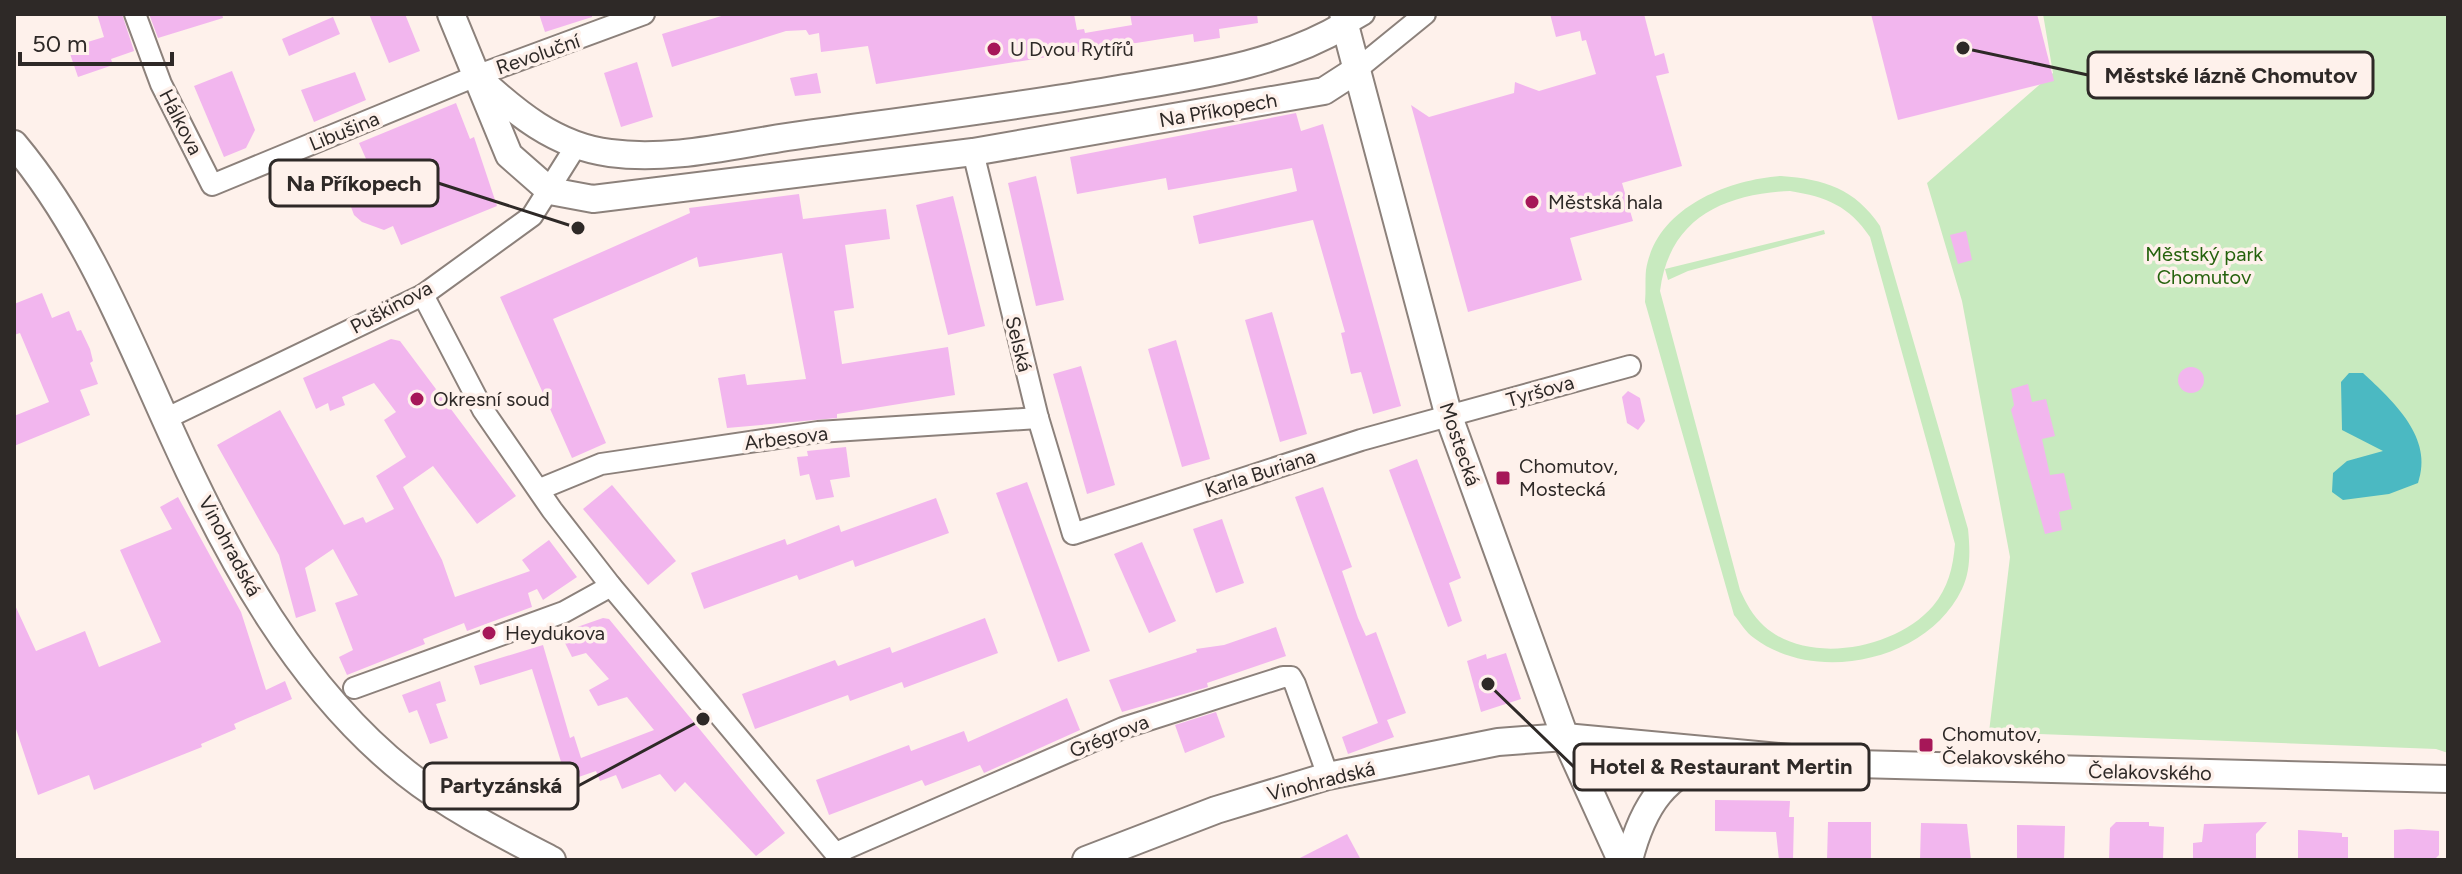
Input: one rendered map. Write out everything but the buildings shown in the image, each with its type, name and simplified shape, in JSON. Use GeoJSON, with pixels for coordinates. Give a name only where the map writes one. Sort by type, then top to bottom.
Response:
{"type":"FeatureCollection","features":[{"type":"Feature","properties":{"kind":"street","name":"Hálkova"},"geometry":{"type":"LineString","coordinates":[[135,14],[161,84],[212,185]]}},
{"type":"Feature","properties":{"kind":"street","name":"Na Příkopech"},"geometry":{"type":"LineString","coordinates":[[451,14],[509,155],[550,191],[593,199],[631,197],[973,152],[1324,91],[1355,71]]}},
{"type":"Feature","properties":{"kind":"street","name":"Revoluční"},"geometry":{"type":"LineString","coordinates":[[476,76],[644,14]]}},
{"type":"Feature","properties":{"kind":"street"},"geometry":{"type":"LineString","coordinates":[[1355,71],[1425,14]]}},
{"type":"Feature","properties":{"kind":"street","name":"Na Příkopech"},"geometry":{"type":"LineString","coordinates":[[476,76],[534,124],[576,146],[650,155],[969,114],[1197,75],[1277,57],[1309,46],[1349,18]]}},
{"type":"Feature","properties":{"kind":"street","name":"Mostecká"},"geometry":{"type":"LineString","coordinates":[[1349,18],[1355,71],[1449,417],[1565,737],[1621,860]]}},
{"type":"Feature","properties":{"kind":"street","name":"Libušina"},"geometry":{"type":"LineString","coordinates":[[212,185],[476,76]]}},
{"type":"Feature","properties":{"kind":"street","name":"Vinohradská"},"geometry":{"type":"LineString","coordinates":[[14,144],[109,290],[165,419],[261,603],[296,656],[334,702],[407,773],[488,826],[552,860]]}},
{"type":"Feature","properties":{"kind":"street","name":"Puškinova"},"geometry":{"type":"LineString","coordinates":[[165,419],[423,295],[532,216],[576,146]]}},
{"type":"Feature","properties":{"kind":"street","name":"Selská"},"geometry":{"type":"LineString","coordinates":[[973,152],[1038,418],[1073,534]]}},
{"type":"Feature","properties":{"kind":"street"},"geometry":{"type":"LineString","coordinates":[[423,295],[483,410],[611,586],[839,857]]}},
{"type":"Feature","properties":{"kind":"street","name":"Tyršova"},"geometry":{"type":"LineString","coordinates":[[1449,417],[1630,366]]}},
{"type":"Feature","properties":{"kind":"street","name":"Karla Buriana"},"geometry":{"type":"LineString","coordinates":[[1073,534],[1361,440],[1449,417]]}},
{"type":"Feature","properties":{"kind":"street","name":"Arbesova"},"geometry":{"type":"LineString","coordinates":[[540,489],[601,464],[818,432],[1038,418]]}},
{"type":"Feature","properties":{"kind":"street"},"geometry":{"type":"LineString","coordinates":[[354,688],[564,612],[611,586]]}},
{"type":"Feature","properties":{"kind":"street","name":"Grégrova"},"geometry":{"type":"LineString","coordinates":[[839,857],[1123,728],[1283,677],[1291,677],[1295,684],[1328,776]]}},
{"type":"Feature","properties":{"kind":"street","name":"Vinohradská"},"geometry":{"type":"LineString","coordinates":[[1086,860],[1216,810],[1328,776],[1498,742],[1565,737]]}},
{"type":"Feature","properties":{"kind":"street","name":"Čelakovského"},"geometry":{"type":"LineString","coordinates":[[1565,737],[1856,764],[2448,779]]}},
{"type":"Feature","properties":{"kind":"street"},"geometry":{"type":"LineString","coordinates":[[1629,860],[1638,825],[1654,797],[1686,767],[1719,752]]}},
{"type":"Feature","properties":{"kind":"green space","name":"Městský park Chomutov"},"geometry":{"type":"Polygon","coordinates":[[[2043,14],[2448,14],[2448,753],[2436,749],[1989,732],[2010,557],[1962,301],[1927,183],[2053,73],[2043,14]]]}},
{"type":"Feature","properties":{"kind":"green space"},"geometry":{"type":"Polygon","coordinates":[[[1797,177],[1838,188],[1860,203],[1880,226],[1968,529],[1967,574],[1962,589],[1946,614],[1924,634],[1898,649],[1868,658],[1838,662],[1808,660],[1779,652],[1751,636],[1734,615],[1645,302],[1646,270],[1652,248],[1664,230],[1697,201],[1717,191],[1760,179],[1797,177]],[[1766,193],[1743,198],[1703,215],[1675,245],[1665,266],[1660,291],[1740,590],[1753,614],[1764,626],[1782,638],[1804,646],[1827,649],[1875,642],[1917,621],[1942,592],[1949,577],[1955,544],[1870,237],[1845,210],[1803,193],[1766,193]]]}},
{"type":"Feature","properties":{"kind":"green space"},"geometry":{"type":"Polygon","coordinates":[[[1824,230],[1825,234],[1688,271],[1668,280],[1665,269],[1824,230]]]}},
{"type":"Feature","properties":{"kind":"water"},"geometry":{"type":"Polygon","coordinates":[[[2349,373],[2363,373],[2408,422],[2421,451],[2422,467],[2418,483],[2389,494],[2343,500],[2332,492],[2333,473],[2347,461],[2383,451],[2342,430],[2341,382],[2349,373]]]}},
{"type":"Feature","properties":{"kind":"place","name":"Městské lázně Chomutov"},"geometry":{"type":"Point","coordinates":[1963,48]}},
{"type":"Feature","properties":{"kind":"place","name":"U Dvou Rytířů"},"geometry":{"type":"Point","coordinates":[994,49]}},
{"type":"Feature","properties":{"kind":"place","name":"Městská hala"},"geometry":{"type":"Point","coordinates":[1532,202]}},
{"type":"Feature","properties":{"kind":"place","name":"Na Příkopech"},"geometry":{"type":"Point","coordinates":[578,228]}},
{"type":"Feature","properties":{"kind":"place","name":"Okresní soud"},"geometry":{"type":"Point","coordinates":[417,399]}},
{"type":"Feature","properties":{"kind":"place","name":"Chomutov, Mostecká"},"geometry":{"type":"Point","coordinates":[1503,478]}},
{"type":"Feature","properties":{"kind":"place","name":"Heydukova"},"geometry":{"type":"Point","coordinates":[489,633]}},
{"type":"Feature","properties":{"kind":"place","name":"Hotel & Restaurant Mertin"},"geometry":{"type":"Point","coordinates":[1488,684]}},
{"type":"Feature","properties":{"kind":"place","name":"Partyzánská"},"geometry":{"type":"Point","coordinates":[703,719]}},
{"type":"Feature","properties":{"kind":"place","name":"Chomutov, Čelakovského"},"geometry":{"type":"Point","coordinates":[1926,745]}}]}
